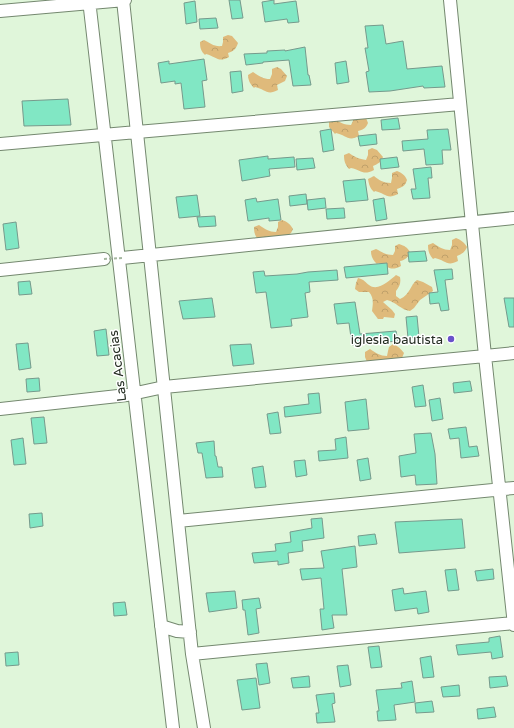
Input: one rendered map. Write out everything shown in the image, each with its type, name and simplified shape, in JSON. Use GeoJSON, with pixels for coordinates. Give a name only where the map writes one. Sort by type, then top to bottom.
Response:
{"type":"FeatureCollection","features":[{"type":"Feature","properties":{"kind":"street"},"geometry":{"type":"LineString","coordinates":[[0,11],[123,0],[192,654],[204,728]]}},
{"type":"Feature","properties":{"kind":"street"},"geometry":{"type":"LineString","coordinates":[[192,654],[514,623],[485,356],[450,0]]}},
{"type":"Feature","properties":{"kind":"street","name":"Las Acacias"},"geometry":{"type":"LineString","coordinates":[[89,2],[173,728]]}},
{"type":"Feature","properties":{"kind":"street"},"geometry":{"type":"LineString","coordinates":[[0,144],[460,104]]}},
{"type":"Feature","properties":{"kind":"street"},"geometry":{"type":"LineString","coordinates":[[122,258],[514,218]]}},
{"type":"Feature","properties":{"kind":"street"},"geometry":{"type":"LineString","coordinates":[[0,270],[104,259]]}},
{"type":"Feature","properties":{"kind":"street"},"geometry":{"type":"LineString","coordinates":[[0,409],[127,396],[164,387],[514,353]]}},
{"type":"Feature","properties":{"kind":"street"},"geometry":{"type":"LineString","coordinates":[[178,521],[514,488]]}},
{"type":"Feature","properties":{"kind":"street"},"geometry":{"type":"LineString","coordinates":[[161,626],[177,631],[190,632]]}},
{"type":"Feature","properties":{"kind":"path"},"geometry":{"type":"LineString","coordinates":[[104,259],[122,258]]}},
{"type":"Feature","properties":{"kind":"green space"},"geometry":{"type":"Polygon","coordinates":[[[228,35],[232,36],[238,43],[234,50],[228,53],[229,57],[220,59],[206,54],[205,55],[201,48],[200,42],[204,40],[214,45],[222,46],[223,37],[228,35]]]}},
{"type":"Feature","properties":{"kind":"green space"},"geometry":{"type":"Polygon","coordinates":[[[277,67],[287,76],[285,81],[277,85],[278,90],[274,92],[254,88],[248,79],[248,75],[253,72],[263,78],[270,79],[272,69],[277,67]]]}},
{"type":"Feature","properties":{"kind":"green space"},"geometry":{"type":"Polygon","coordinates":[[[362,115],[366,118],[368,123],[364,128],[358,131],[359,136],[355,138],[335,134],[329,127],[329,121],[334,119],[344,124],[351,125],[353,116],[362,115]]]}},
{"type":"Feature","properties":{"kind":"green space"},"geometry":{"type":"Polygon","coordinates":[[[372,148],[377,150],[383,157],[379,163],[373,166],[374,170],[365,173],[351,168],[349,169],[345,162],[344,155],[349,153],[357,158],[366,160],[368,150],[372,148]]]}},
{"type":"Feature","properties":{"kind":"green space"},"geometry":{"type":"Polygon","coordinates":[[[397,171],[403,174],[407,180],[404,186],[397,189],[398,194],[394,196],[374,192],[369,185],[368,179],[374,176],[381,181],[391,183],[392,173],[397,171]]]}},
{"type":"Feature","properties":{"kind":"green space"},"geometry":{"type":"Polygon","coordinates":[[[282,220],[289,223],[293,229],[291,233],[287,236],[259,240],[255,233],[254,227],[259,225],[269,231],[276,232],[278,222],[282,220]]]}},
{"type":"Feature","properties":{"kind":"green space"},"geometry":{"type":"Polygon","coordinates":[[[456,238],[462,241],[467,247],[463,253],[457,256],[458,261],[449,263],[435,258],[433,259],[429,252],[428,245],[433,243],[443,249],[450,250],[452,240],[456,238]]]}},
{"type":"Feature","properties":{"kind":"green space"},"geometry":{"type":"Polygon","coordinates":[[[399,244],[406,247],[410,252],[406,258],[400,261],[401,266],[397,268],[389,268],[378,263],[377,264],[372,258],[371,251],[376,249],[386,254],[393,255],[395,246],[399,244]]]}},
{"type":"Feature","properties":{"kind":"green space"},"geometry":{"type":"Polygon","coordinates":[[[396,275],[400,277],[400,283],[396,291],[396,296],[400,299],[408,293],[417,280],[432,287],[433,291],[420,300],[410,311],[387,300],[383,302],[395,314],[394,318],[384,317],[383,319],[378,319],[372,311],[373,303],[371,294],[369,292],[359,292],[355,289],[358,278],[364,280],[372,287],[376,287],[384,284],[396,275]]]}},
{"type":"Feature","properties":{"kind":"green space"},"geometry":{"type":"Polygon","coordinates":[[[393,344],[404,353],[402,358],[398,361],[367,362],[365,352],[370,349],[380,355],[387,356],[389,347],[393,344]]]}},
{"type":"Feature","properties":{"kind":"building"},"geometry":{"type":"Polygon","coordinates":[[[229,0],[240,0],[243,18],[232,19],[229,0]]]}},
{"type":"Feature","properties":{"kind":"building"},"geometry":{"type":"Polygon","coordinates":[[[274,0],[274,4],[296,1],[299,22],[288,23],[287,19],[265,22],[262,2],[274,0]]]}},
{"type":"Feature","properties":{"kind":"building"},"geometry":{"type":"Polygon","coordinates":[[[195,1],[197,22],[186,24],[184,3],[195,1]]]}},
{"type":"Feature","properties":{"kind":"building"},"geometry":{"type":"Polygon","coordinates":[[[216,18],[218,28],[200,29],[199,19],[216,18]]]}},
{"type":"Feature","properties":{"kind":"building"},"geometry":{"type":"Polygon","coordinates":[[[383,25],[386,44],[403,41],[407,69],[442,66],[445,87],[424,88],[423,86],[390,91],[369,92],[366,72],[369,71],[365,48],[368,48],[365,26],[383,25]]]}},
{"type":"Feature","properties":{"kind":"building"},"geometry":{"type":"Polygon","coordinates":[[[305,47],[308,75],[311,85],[293,86],[289,60],[246,65],[244,54],[267,53],[267,51],[285,51],[305,47]]]}},
{"type":"Feature","properties":{"kind":"building"},"geometry":{"type":"Polygon","coordinates":[[[204,59],[207,80],[202,81],[205,107],[184,109],[181,83],[175,84],[175,81],[161,83],[158,63],[169,61],[169,64],[204,59]]]}},
{"type":"Feature","properties":{"kind":"building"},"geometry":{"type":"Polygon","coordinates":[[[346,61],[349,82],[337,84],[335,63],[346,61]]]}},
{"type":"Feature","properties":{"kind":"building"},"geometry":{"type":"Polygon","coordinates":[[[241,71],[243,91],[232,93],[230,72],[241,71]]]}},
{"type":"Feature","properties":{"kind":"building"},"geometry":{"type":"Polygon","coordinates":[[[68,99],[71,125],[24,126],[22,101],[68,99]]]}},
{"type":"Feature","properties":{"kind":"building"},"geometry":{"type":"Polygon","coordinates":[[[398,118],[400,129],[382,130],[381,120],[398,118]]]}},
{"type":"Feature","properties":{"kind":"building"},"geometry":{"type":"Polygon","coordinates":[[[331,129],[334,150],[323,152],[320,131],[331,129]]]}},
{"type":"Feature","properties":{"kind":"building"},"geometry":{"type":"Polygon","coordinates":[[[448,129],[451,150],[442,150],[443,164],[426,165],[424,149],[403,151],[402,141],[428,139],[427,130],[448,129]]]}},
{"type":"Feature","properties":{"kind":"building"},"geometry":{"type":"Polygon","coordinates":[[[376,134],[377,144],[360,146],[358,136],[376,134]]]}},
{"type":"Feature","properties":{"kind":"building"},"geometry":{"type":"Polygon","coordinates":[[[268,156],[268,159],[294,157],[295,167],[269,169],[270,176],[242,181],[239,160],[268,156]]]}},
{"type":"Feature","properties":{"kind":"building"},"geometry":{"type":"Polygon","coordinates":[[[397,157],[399,167],[381,169],[380,159],[397,157]]]}},
{"type":"Feature","properties":{"kind":"building"},"geometry":{"type":"Polygon","coordinates":[[[313,158],[315,168],[297,170],[296,159],[313,158]]]}},
{"type":"Feature","properties":{"kind":"building"},"geometry":{"type":"Polygon","coordinates":[[[431,167],[432,178],[428,178],[430,198],[413,199],[411,189],[416,189],[413,169],[431,167]]]}},
{"type":"Feature","properties":{"kind":"building"},"geometry":{"type":"Polygon","coordinates":[[[365,179],[368,200],[346,202],[343,181],[365,179]]]}},
{"type":"Feature","properties":{"kind":"building"},"geometry":{"type":"Polygon","coordinates":[[[306,194],[307,204],[290,206],[289,196],[306,194]]]}},
{"type":"Feature","properties":{"kind":"building"},"geometry":{"type":"Polygon","coordinates":[[[197,195],[200,216],[179,218],[176,197],[197,195]]]}},
{"type":"Feature","properties":{"kind":"building"},"geometry":{"type":"Polygon","coordinates":[[[256,198],[257,202],[278,199],[281,220],[269,221],[269,218],[248,221],[245,200],[256,198]]]}},
{"type":"Feature","properties":{"kind":"building"},"geometry":{"type":"Polygon","coordinates":[[[325,198],[326,208],[308,210],[307,200],[325,198]]]}},
{"type":"Feature","properties":{"kind":"building"},"geometry":{"type":"Polygon","coordinates":[[[384,198],[387,219],[376,221],[373,200],[384,198]]]}},
{"type":"Feature","properties":{"kind":"building"},"geometry":{"type":"Polygon","coordinates":[[[344,208],[345,218],[327,219],[326,209],[344,208]]]}},
{"type":"Feature","properties":{"kind":"building"},"geometry":{"type":"Polygon","coordinates":[[[215,216],[216,226],[199,227],[197,217],[215,216]]]}},
{"type":"Feature","properties":{"kind":"building"},"geometry":{"type":"Polygon","coordinates":[[[16,222],[19,248],[6,250],[3,224],[16,222]]]}},
{"type":"Feature","properties":{"kind":"building"},"geometry":{"type":"Polygon","coordinates":[[[425,251],[427,261],[409,262],[408,252],[425,251]]]}},
{"type":"Feature","properties":{"kind":"building"},"geometry":{"type":"Polygon","coordinates":[[[387,263],[388,274],[346,278],[344,267],[387,263]]]}},
{"type":"Feature","properties":{"kind":"building"},"geometry":{"type":"Polygon","coordinates":[[[452,269],[453,279],[445,280],[449,310],[441,311],[439,303],[430,304],[429,293],[438,292],[434,270],[452,269]]]}},
{"type":"Feature","properties":{"kind":"building"},"geometry":{"type":"Polygon","coordinates":[[[337,270],[338,280],[309,282],[310,292],[305,293],[308,317],[291,319],[292,326],[271,328],[266,292],[256,293],[253,272],[264,271],[265,276],[337,270]]]}},
{"type":"Feature","properties":{"kind":"building"},"geometry":{"type":"Polygon","coordinates":[[[30,281],[32,294],[19,295],[18,282],[30,281]]]}},
{"type":"Feature","properties":{"kind":"building"},"geometry":{"type":"Polygon","coordinates":[[[212,298],[215,317],[183,319],[179,301],[212,298]]]}},
{"type":"Feature","properties":{"kind":"building"},"geometry":{"type":"Polygon","coordinates":[[[504,298],[514,298],[514,327],[509,327],[504,298]]]}},
{"type":"Feature","properties":{"kind":"building"},"geometry":{"type":"Polygon","coordinates":[[[355,302],[360,334],[396,331],[398,341],[352,345],[349,323],[337,324],[334,304],[355,302]]]}},
{"type":"Feature","properties":{"kind":"building"},"geometry":{"type":"Polygon","coordinates":[[[417,316],[419,337],[408,338],[406,317],[417,316]]]}},
{"type":"Feature","properties":{"kind":"building"},"geometry":{"type":"Polygon","coordinates":[[[106,329],[109,355],[97,356],[94,331],[106,329]]]}},
{"type":"Feature","properties":{"kind":"building"},"geometry":{"type":"Polygon","coordinates":[[[28,343],[31,368],[19,370],[16,344],[28,343]]]}},
{"type":"Feature","properties":{"kind":"building"},"geometry":{"type":"Polygon","coordinates":[[[251,344],[254,364],[233,366],[230,345],[251,344]]]}},
{"type":"Feature","properties":{"kind":"building"},"geometry":{"type":"Polygon","coordinates":[[[39,378],[40,391],[27,392],[26,379],[39,378]]]}},
{"type":"Feature","properties":{"kind":"building"},"geometry":{"type":"Polygon","coordinates":[[[470,381],[472,391],[454,393],[453,383],[470,381]]]}},
{"type":"Feature","properties":{"kind":"building"},"geometry":{"type":"Polygon","coordinates":[[[423,385],[426,406],[415,407],[412,387],[423,385]]]}},
{"type":"Feature","properties":{"kind":"building"},"geometry":{"type":"Polygon","coordinates":[[[319,393],[321,413],[285,417],[284,407],[309,404],[308,394],[319,393]]]}},
{"type":"Feature","properties":{"kind":"building"},"geometry":{"type":"Polygon","coordinates":[[[440,398],[443,419],[432,421],[429,400],[440,398]]]}},
{"type":"Feature","properties":{"kind":"building"},"geometry":{"type":"Polygon","coordinates":[[[366,399],[369,429],[348,431],[345,402],[366,399]]]}},
{"type":"Feature","properties":{"kind":"building"},"geometry":{"type":"Polygon","coordinates":[[[278,412],[281,433],[270,434],[267,414],[278,412]]]}},
{"type":"Feature","properties":{"kind":"building"},"geometry":{"type":"Polygon","coordinates":[[[44,417],[47,443],[34,444],[31,418],[44,417]]]}},
{"type":"Feature","properties":{"kind":"building"},"geometry":{"type":"Polygon","coordinates":[[[466,427],[469,447],[477,446],[479,456],[461,458],[459,438],[450,439],[448,429],[466,427]]]}},
{"type":"Feature","properties":{"kind":"building"},"geometry":{"type":"Polygon","coordinates":[[[431,433],[435,454],[437,484],[416,485],[415,475],[401,477],[399,456],[416,453],[414,434],[431,433]]]}},
{"type":"Feature","properties":{"kind":"building"},"geometry":{"type":"Polygon","coordinates":[[[346,437],[348,458],[319,461],[318,451],[336,450],[335,439],[346,437]]]}},
{"type":"Feature","properties":{"kind":"building"},"geometry":{"type":"Polygon","coordinates":[[[23,438],[26,464],[14,465],[11,440],[23,438]]]}},
{"type":"Feature","properties":{"kind":"building"},"geometry":{"type":"Polygon","coordinates":[[[214,441],[215,456],[218,467],[222,467],[223,477],[206,478],[202,453],[198,453],[196,443],[214,441]]]}},
{"type":"Feature","properties":{"kind":"building"},"geometry":{"type":"Polygon","coordinates":[[[368,458],[371,479],[360,481],[357,460],[368,458]]]}},
{"type":"Feature","properties":{"kind":"building"},"geometry":{"type":"Polygon","coordinates":[[[305,460],[307,475],[296,477],[294,461],[305,460]]]}},
{"type":"Feature","properties":{"kind":"building"},"geometry":{"type":"Polygon","coordinates":[[[263,466],[266,487],[255,488],[252,468],[263,466]]]}},
{"type":"Feature","properties":{"kind":"building"},"geometry":{"type":"Polygon","coordinates":[[[42,513],[43,526],[30,528],[29,514],[42,513]]]}},
{"type":"Feature","properties":{"kind":"building"},"geometry":{"type":"Polygon","coordinates":[[[322,518],[324,538],[302,541],[303,551],[288,553],[289,563],[278,565],[278,561],[254,563],[252,553],[276,551],[275,544],[291,542],[290,532],[312,528],[311,519],[322,518]]]}},
{"type":"Feature","properties":{"kind":"building"},"geometry":{"type":"Polygon","coordinates":[[[462,519],[465,548],[399,553],[395,522],[462,519]]]}},
{"type":"Feature","properties":{"kind":"building"},"geometry":{"type":"Polygon","coordinates":[[[375,534],[377,544],[359,546],[358,536],[375,534]]]}},
{"type":"Feature","properties":{"kind":"building"},"geometry":{"type":"Polygon","coordinates":[[[355,546],[357,567],[342,569],[347,615],[332,615],[334,628],[322,630],[320,609],[324,609],[321,578],[302,580],[300,569],[324,568],[321,551],[355,546]]]}},
{"type":"Feature","properties":{"kind":"building"},"geometry":{"type":"Polygon","coordinates":[[[456,569],[459,590],[448,591],[445,570],[456,569]]]}},
{"type":"Feature","properties":{"kind":"building"},"geometry":{"type":"Polygon","coordinates":[[[493,569],[494,579],[477,581],[475,571],[493,569]]]}},
{"type":"Feature","properties":{"kind":"building"},"geometry":{"type":"Polygon","coordinates":[[[403,588],[404,594],[426,591],[429,612],[418,614],[417,608],[395,611],[392,590],[403,588]]]}},
{"type":"Feature","properties":{"kind":"building"},"geometry":{"type":"Polygon","coordinates":[[[235,591],[237,608],[209,612],[206,593],[235,591]]]}},
{"type":"Feature","properties":{"kind":"building"},"geometry":{"type":"Polygon","coordinates":[[[259,598],[261,608],[256,609],[259,633],[248,635],[245,610],[243,610],[242,600],[259,598]]]}},
{"type":"Feature","properties":{"kind":"building"},"geometry":{"type":"Polygon","coordinates":[[[125,602],[127,615],[114,616],[113,603],[125,602]]]}},
{"type":"Feature","properties":{"kind":"building"},"geometry":{"type":"Polygon","coordinates":[[[500,636],[503,657],[492,659],[491,652],[458,655],[456,645],[489,642],[489,638],[500,636]]]}},
{"type":"Feature","properties":{"kind":"building"},"geometry":{"type":"Polygon","coordinates":[[[379,646],[382,667],[371,668],[368,647],[379,646]]]}},
{"type":"Feature","properties":{"kind":"building"},"geometry":{"type":"Polygon","coordinates":[[[18,652],[19,665],[6,666],[5,653],[18,652]]]}},
{"type":"Feature","properties":{"kind":"building"},"geometry":{"type":"Polygon","coordinates":[[[431,656],[434,677],[423,678],[420,658],[431,656]]]}},
{"type":"Feature","properties":{"kind":"building"},"geometry":{"type":"Polygon","coordinates":[[[267,663],[270,683],[259,685],[256,664],[267,663]]]}},
{"type":"Feature","properties":{"kind":"building"},"geometry":{"type":"Polygon","coordinates":[[[348,665],[351,685],[340,687],[337,666],[348,665]]]}},
{"type":"Feature","properties":{"kind":"building"},"geometry":{"type":"Polygon","coordinates":[[[309,676],[310,687],[293,688],[291,678],[309,676]]]}},
{"type":"Feature","properties":{"kind":"building"},"geometry":{"type":"Polygon","coordinates":[[[506,676],[508,686],[490,688],[489,677],[506,676]]]}},
{"type":"Feature","properties":{"kind":"building"},"geometry":{"type":"Polygon","coordinates":[[[256,678],[260,708],[242,710],[237,680],[256,678]]]}},
{"type":"Feature","properties":{"kind":"building"},"geometry":{"type":"Polygon","coordinates":[[[412,681],[415,702],[394,705],[396,720],[378,721],[377,711],[379,711],[376,690],[402,688],[401,683],[412,681]]]}},
{"type":"Feature","properties":{"kind":"building"},"geometry":{"type":"Polygon","coordinates":[[[459,685],[460,696],[443,697],[441,687],[459,685]]]}},
{"type":"Feature","properties":{"kind":"building"},"geometry":{"type":"Polygon","coordinates":[[[334,693],[335,703],[332,704],[335,722],[317,723],[316,713],[319,713],[316,695],[334,693]]]}},
{"type":"Feature","properties":{"kind":"building"},"geometry":{"type":"Polygon","coordinates":[[[432,701],[434,712],[416,713],[415,703],[432,701]]]}},
{"type":"Feature","properties":{"kind":"building"},"geometry":{"type":"Polygon","coordinates":[[[494,707],[496,717],[478,719],[477,709],[494,707]]]}},
{"type":"Feature","properties":{"kind":"place","name":"iglesia bautista"},"geometry":{"type":"Point","coordinates":[451,339]}}]}
